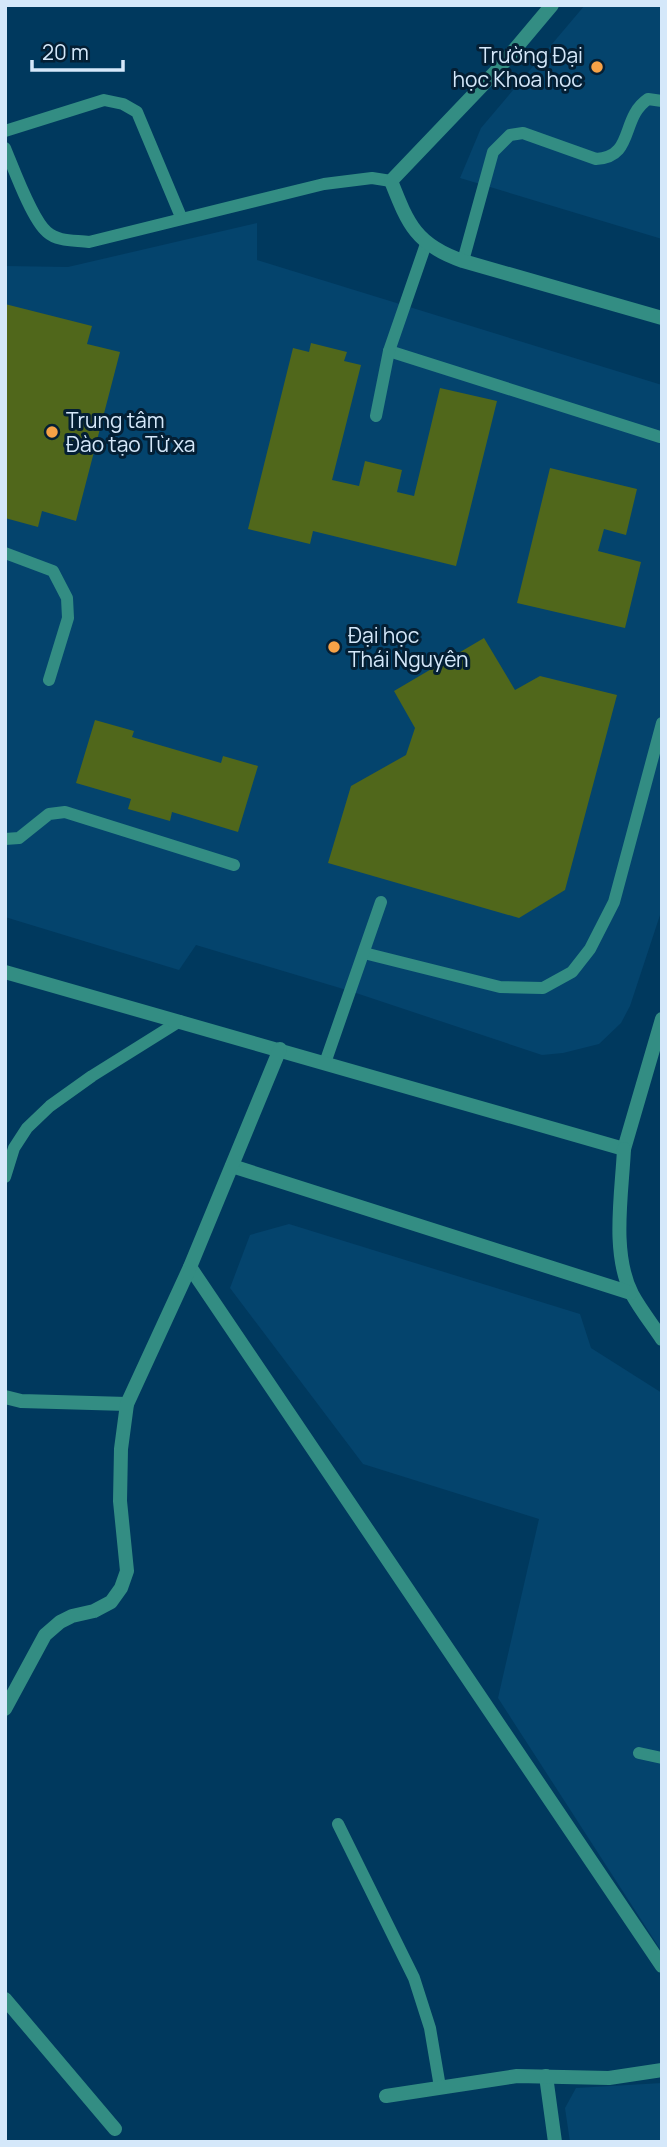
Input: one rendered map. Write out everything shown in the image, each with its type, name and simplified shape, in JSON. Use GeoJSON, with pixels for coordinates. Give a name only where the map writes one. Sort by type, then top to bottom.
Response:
{"type":"FeatureCollection","features":[{"type":"Feature","properties":{"kind":"street"},"geometry":{"type":"LineString","coordinates":[[552,5],[499,68],[391,181],[407,219],[426,244],[437,251],[463,261],[662,318]]}},
{"type":"Feature","properties":{"kind":"street"},"geometry":{"type":"LineString","coordinates":[[5,972],[624,1149]]}},
{"type":"Feature","properties":{"kind":"street"},"geometry":{"type":"LineString","coordinates":[[662,1019],[624,1149],[620,1252],[624,1275],[632,1293],[662,1339]]}},
{"type":"Feature","properties":{"kind":"street"},"geometry":{"type":"LineString","coordinates":[[5,1709],[45,1635],[72,1616],[94,1611],[111,1602],[121,1588],[127,1571],[120,1502],[121,1450],[127,1404],[190,1267],[280,1049]]}},
{"type":"Feature","properties":{"kind":"street"},"geometry":{"type":"LineString","coordinates":[[232,1166],[632,1293]]}},
{"type":"Feature","properties":{"kind":"street"},"geometry":{"type":"LineString","coordinates":[[190,1267],[662,1966]]}},
{"type":"Feature","properties":{"kind":"street"},"geometry":{"type":"LineString","coordinates":[[5,1397],[21,1401],[127,1404]]}},
{"type":"Feature","properties":{"kind":"street"},"geometry":{"type":"LineString","coordinates":[[5,1999],[115,2129]]}},
{"type":"Feature","properties":{"kind":"street"},"geometry":{"type":"LineString","coordinates":[[386,2096],[517,2076],[609,2078],[662,2070]]}},
{"type":"Feature","properties":{"kind":"street"},"geometry":{"type":"LineString","coordinates":[[546,2076],[555,2142]]}},
{"type":"Feature","properties":{"kind":"lane"},"geometry":{"type":"LineString","coordinates":[[463,261],[493,152],[510,135],[523,133],[596,159],[608,158],[619,152],[638,106],[648,99],[662,101]]}},
{"type":"Feature","properties":{"kind":"lane"},"geometry":{"type":"LineString","coordinates":[[5,131],[104,100],[123,104],[137,112],[181,217]]}},
{"type":"Feature","properties":{"kind":"lane"},"geometry":{"type":"LineString","coordinates":[[5,148],[26,198],[46,232],[61,239],[89,242],[181,217],[324,184],[372,178],[391,181]]}},
{"type":"Feature","properties":{"kind":"lane"},"geometry":{"type":"LineString","coordinates":[[376,416],[389,351],[426,244]]}},
{"type":"Feature","properties":{"kind":"lane"},"geometry":{"type":"LineString","coordinates":[[389,351],[660,437]]}},
{"type":"Feature","properties":{"kind":"lane"},"geometry":{"type":"LineString","coordinates":[[5,553],[53,571],[67,598],[68,618],[50,680]]}},
{"type":"Feature","properties":{"kind":"lane"},"geometry":{"type":"LineString","coordinates":[[364,953],[500,987],[543,988],[572,972],[590,948],[614,902],[662,723]]}},
{"type":"Feature","properties":{"kind":"lane"},"geometry":{"type":"LineString","coordinates":[[5,839],[11,841],[19,838],[42,817],[65,812],[234,865]]}},
{"type":"Feature","properties":{"kind":"lane"},"geometry":{"type":"LineString","coordinates":[[326,1063],[381,902]]}},
{"type":"Feature","properties":{"kind":"lane"},"geometry":{"type":"LineString","coordinates":[[5,1177],[14,1148],[27,1128],[50,1106],[92,1076],[180,1021]]}},
{"type":"Feature","properties":{"kind":"lane"},"geometry":{"type":"LineString","coordinates":[[639,1754],[662,1758]]}},
{"type":"Feature","properties":{"kind":"lane"},"geometry":{"type":"LineString","coordinates":[[338,1824],[414,1978],[429,2028],[440,2087]]}},
{"type":"Feature","properties":{"kind":"shaded area","name":"Trường Đại học Khoa học"},"geometry":{"type":"Polygon","coordinates":[[[585,5],[662,5],[662,239],[460,178],[481,128],[585,5]]]}},
{"type":"Feature","properties":{"kind":"shaded area","name":"Đại học Thái Nguyên"},"geometry":{"type":"Polygon","coordinates":[[[257,223],[257,260],[662,385],[662,909],[630,1006],[621,1023],[599,1044],[542,1055],[350,991],[196,945],[179,970],[5,917],[5,266],[68,267],[257,223]]]}},
{"type":"Feature","properties":{"kind":"shaded area"},"geometry":{"type":"Polygon","coordinates":[[[289,1224],[580,1314],[591,1348],[662,1393],[662,1952],[498,1698],[539,1519],[363,1464],[230,1288],[250,1235],[289,1224]]]}},
{"type":"Feature","properties":{"kind":"shaded area"},"geometry":{"type":"Polygon","coordinates":[[[662,2083],[662,2142],[570,2142],[565,2108],[576,2088],[662,2083]]]}},
{"type":"Feature","properties":{"kind":"building","name":"Trung tâm Đào tạo Từ xa"},"geometry":{"type":"Polygon","coordinates":[[[5,304],[92,326],[87,344],[120,352],[76,521],[42,511],[38,527],[5,518],[5,304]]]}},
{"type":"Feature","properties":{"kind":"building"},"geometry":{"type":"Polygon","coordinates":[[[311,343],[347,352],[344,361],[361,365],[332,480],[359,486],[365,461],[402,470],[397,492],[414,496],[440,388],[497,401],[456,566],[313,531],[310,544],[248,529],[293,348],[309,352],[311,343]]]}},
{"type":"Feature","properties":{"kind":"building"},"geometry":{"type":"Polygon","coordinates":[[[550,468],[637,489],[626,535],[604,529],[598,551],[641,562],[625,628],[517,603],[550,468]]]}},
{"type":"Feature","properties":{"kind":"building"},"geometry":{"type":"Polygon","coordinates":[[[484,638],[515,690],[540,676],[617,695],[565,890],[519,918],[328,863],[351,786],[406,755],[415,728],[394,691],[484,638]]]}},
{"type":"Feature","properties":{"kind":"building"},"geometry":{"type":"Polygon","coordinates":[[[95,720],[134,731],[132,737],[221,763],[223,756],[258,766],[238,832],[172,812],[170,821],[128,809],[131,799],[76,783],[95,720]]]}},
{"type":"Feature","properties":{"kind":"place","name":"Trường Đại học Khoa học"},"geometry":{"type":"Point","coordinates":[597,67]}},
{"type":"Feature","properties":{"kind":"place","name":"Trung tâm Đào tạo Từ xa"},"geometry":{"type":"Point","coordinates":[52,432]}},
{"type":"Feature","properties":{"kind":"place","name":"Đại học Thái Nguyên"},"geometry":{"type":"Point","coordinates":[334,647]}}]}
